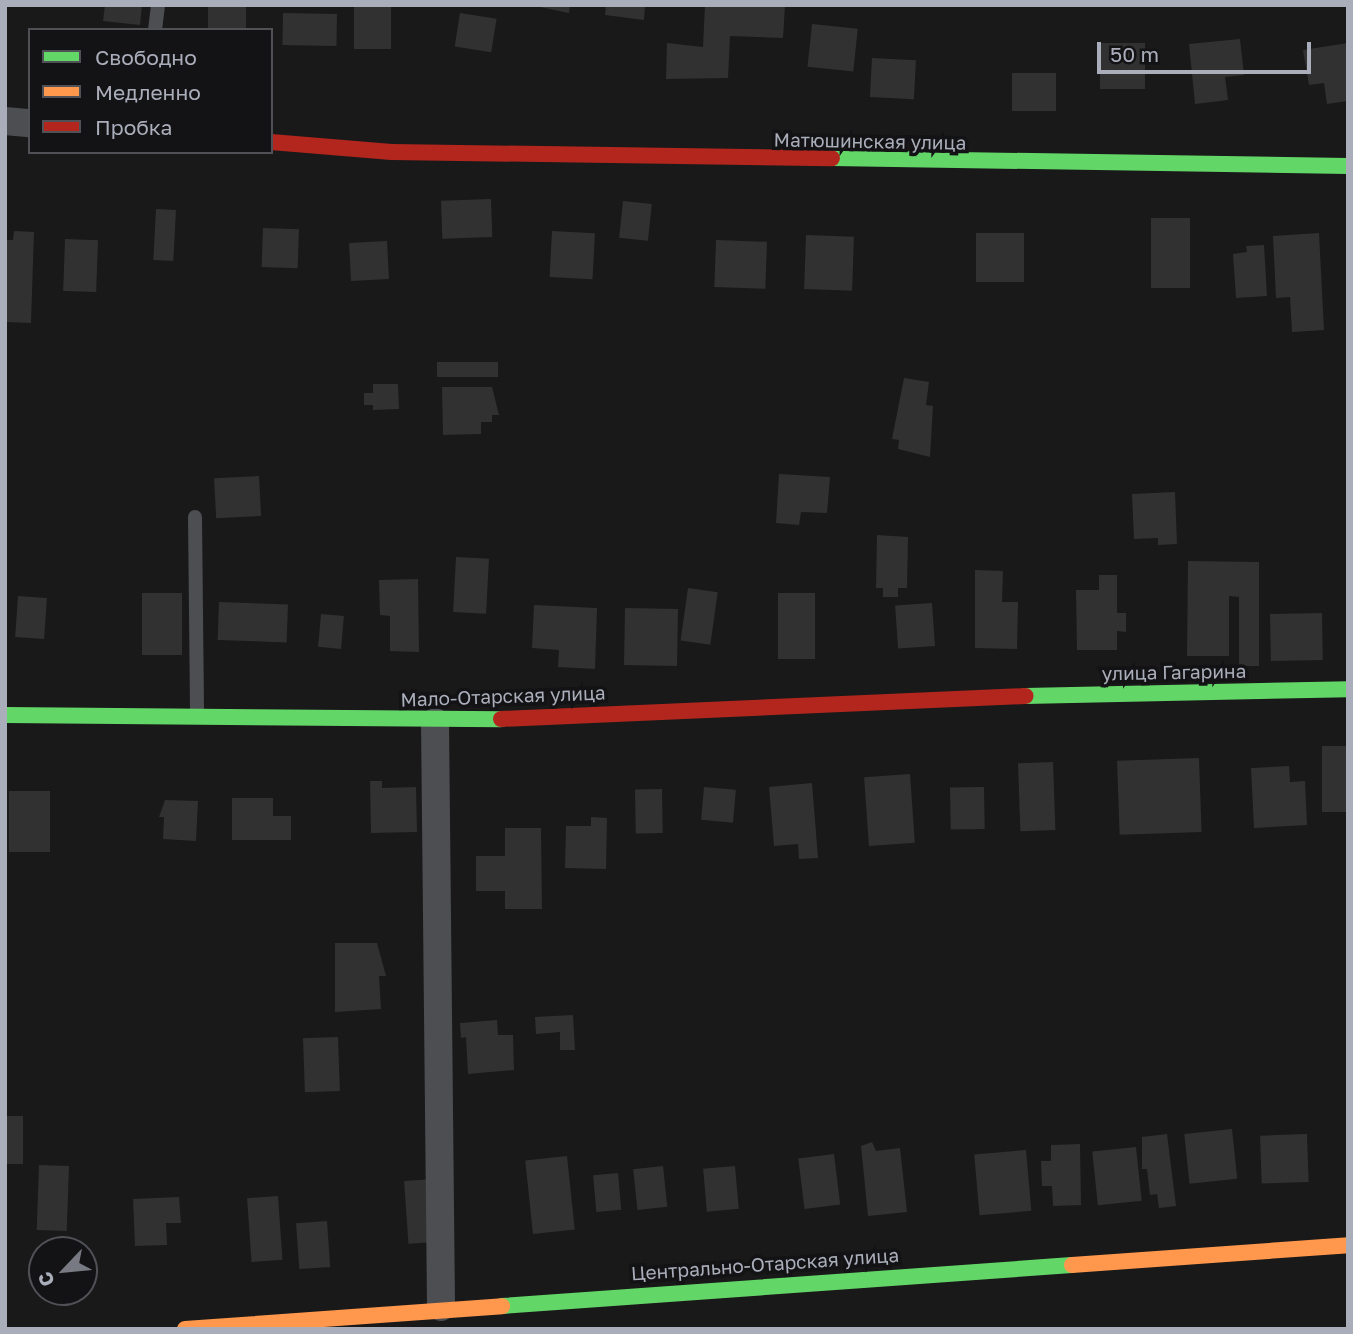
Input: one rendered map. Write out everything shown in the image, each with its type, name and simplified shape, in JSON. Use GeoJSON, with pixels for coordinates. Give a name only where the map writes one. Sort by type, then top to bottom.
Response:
{"type":"FeatureCollection","features":[{"type":"Feature","properties":{"kind":"street"},"geometry":{"type":"LineString","coordinates":[[5,121],[28,123]]}},
{"type":"Feature","properties":{"kind":"street","name":"Матюшинская улица"},"geometry":{"type":"LineString","coordinates":[[273,142],[392,152],[1348,166]]}},
{"type":"Feature","properties":{"kind":"street","name":"улица Гагарина"},"geometry":{"type":"LineString","coordinates":[[1001,697],[1348,689]]}},
{"type":"Feature","properties":{"kind":"street","name":"Мало-Отарская улица"},"geometry":{"type":"LineString","coordinates":[[5,715],[197,716],[435,722],[1001,697]]}},
{"type":"Feature","properties":{"kind":"street"},"geometry":{"type":"LineString","coordinates":[[435,722],[441,1307]]}},
{"type":"Feature","properties":{"kind":"street","name":"Центрально-Отарская улица"},"geometry":{"type":"LineString","coordinates":[[185,1329],[406,1321],[441,1307],[1348,1245]]}},
{"type":"Feature","properties":{"kind":"lane"},"geometry":{"type":"LineString","coordinates":[[155,28],[158,5]]}},
{"type":"Feature","properties":{"kind":"lane"},"geometry":{"type":"LineString","coordinates":[[195,516],[197,716]]}},
{"type":"Feature","properties":{"kind":"building"},"geometry":{"type":"Polygon","coordinates":[[[105,5],[142,5],[140,25],[103,21],[105,5]]]}},
{"type":"Feature","properties":{"kind":"building"},"geometry":{"type":"Polygon","coordinates":[[[208,5],[246,5],[246,28],[208,28],[208,5]]]}},
{"type":"Feature","properties":{"kind":"building"},"geometry":{"type":"Polygon","coordinates":[[[354,5],[391,5],[391,49],[354,49],[354,5]]]}},
{"type":"Feature","properties":{"kind":"building"},"geometry":{"type":"Polygon","coordinates":[[[530,5],[570,5],[569,13],[530,5]]]}},
{"type":"Feature","properties":{"kind":"building"},"geometry":{"type":"Polygon","coordinates":[[[606,5],[645,5],[644,20],[605,15],[606,5]]]}},
{"type":"Feature","properties":{"kind":"building"},"geometry":{"type":"Polygon","coordinates":[[[705,5],[785,5],[783,38],[730,36],[728,78],[666,79],[667,43],[703,47],[705,5]]]}},
{"type":"Feature","properties":{"kind":"building"},"geometry":{"type":"Polygon","coordinates":[[[283,13],[337,14],[336,46],[282,45],[283,13]]]}},
{"type":"Feature","properties":{"kind":"building"},"geometry":{"type":"Polygon","coordinates":[[[460,13],[497,19],[491,52],[455,47],[460,13]]]}},
{"type":"Feature","properties":{"kind":"building"},"geometry":{"type":"Polygon","coordinates":[[[812,24],[858,29],[853,72],[808,67],[812,24]]]}},
{"type":"Feature","properties":{"kind":"building"},"geometry":{"type":"Polygon","coordinates":[[[1240,39],[1244,75],[1225,77],[1228,100],[1195,104],[1189,44],[1240,39]]]}},
{"type":"Feature","properties":{"kind":"building"},"geometry":{"type":"Polygon","coordinates":[[[1100,43],[1145,43],[1145,89],[1100,89],[1100,43]]]}},
{"type":"Feature","properties":{"kind":"building"},"geometry":{"type":"Polygon","coordinates":[[[1348,43],[1348,101],[1327,104],[1324,83],[1309,85],[1303,50],[1348,43]]]}},
{"type":"Feature","properties":{"kind":"building"},"geometry":{"type":"Polygon","coordinates":[[[872,58],[916,60],[914,99],[870,97],[872,58]]]}},
{"type":"Feature","properties":{"kind":"building"},"geometry":{"type":"Polygon","coordinates":[[[1012,73],[1056,73],[1056,111],[1012,111],[1012,73]]]}},
{"type":"Feature","properties":{"kind":"building"},"geometry":{"type":"Polygon","coordinates":[[[491,199],[492,237],[442,239],[441,201],[491,199]]]}},
{"type":"Feature","properties":{"kind":"building"},"geometry":{"type":"Polygon","coordinates":[[[623,201],[652,204],[648,241],[619,238],[623,201]]]}},
{"type":"Feature","properties":{"kind":"building"},"geometry":{"type":"Polygon","coordinates":[[[156,209],[176,210],[173,261],[153,260],[156,209]]]}},
{"type":"Feature","properties":{"kind":"building"},"geometry":{"type":"Polygon","coordinates":[[[1151,218],[1190,218],[1190,288],[1151,288],[1151,218]]]}},
{"type":"Feature","properties":{"kind":"building"},"geometry":{"type":"Polygon","coordinates":[[[263,228],[299,229],[298,268],[262,267],[263,228]]]}},
{"type":"Feature","properties":{"kind":"building"},"geometry":{"type":"Polygon","coordinates":[[[14,231],[34,232],[31,323],[5,322],[5,240],[13,240],[14,231]]]}},
{"type":"Feature","properties":{"kind":"building"},"geometry":{"type":"Polygon","coordinates":[[[552,231],[595,233],[593,279],[550,277],[552,231]]]}},
{"type":"Feature","properties":{"kind":"building"},"geometry":{"type":"Polygon","coordinates":[[[976,233],[1024,233],[1024,282],[976,282],[976,233]]]}},
{"type":"Feature","properties":{"kind":"building"},"geometry":{"type":"Polygon","coordinates":[[[1319,233],[1324,330],[1292,332],[1290,297],[1276,298],[1273,236],[1319,233]]]}},
{"type":"Feature","properties":{"kind":"building"},"geometry":{"type":"Polygon","coordinates":[[[806,235],[854,237],[852,291],[804,289],[806,235]]]}},
{"type":"Feature","properties":{"kind":"building"},"geometry":{"type":"Polygon","coordinates":[[[65,239],[98,240],[96,292],[63,291],[65,239]]]}},
{"type":"Feature","properties":{"kind":"building"},"geometry":{"type":"Polygon","coordinates":[[[716,240],[767,242],[765,289],[714,287],[716,240]]]}},
{"type":"Feature","properties":{"kind":"building"},"geometry":{"type":"Polygon","coordinates":[[[387,241],[389,279],[351,281],[349,243],[387,241]]]}},
{"type":"Feature","properties":{"kind":"building"},"geometry":{"type":"Polygon","coordinates":[[[1264,245],[1267,296],[1236,298],[1233,254],[1247,252],[1246,246],[1264,245]]]}},
{"type":"Feature","properties":{"kind":"building"},"geometry":{"type":"Polygon","coordinates":[[[437,362],[498,362],[498,377],[437,377],[437,362]]]}},
{"type":"Feature","properties":{"kind":"building"},"geometry":{"type":"Polygon","coordinates":[[[904,378],[929,382],[926,405],[933,406],[930,457],[898,449],[899,440],[892,439],[904,378]]]}},
{"type":"Feature","properties":{"kind":"building"},"geometry":{"type":"Polygon","coordinates":[[[373,384],[398,384],[399,409],[373,410],[373,405],[364,405],[364,393],[373,393],[373,384]]]}},
{"type":"Feature","properties":{"kind":"building"},"geometry":{"type":"Polygon","coordinates":[[[442,387],[492,387],[499,415],[492,415],[492,422],[481,422],[481,434],[443,435],[442,387]]]}},
{"type":"Feature","properties":{"kind":"building"},"geometry":{"type":"Polygon","coordinates":[[[779,474],[830,477],[827,513],[801,512],[799,525],[776,523],[779,474]]]}},
{"type":"Feature","properties":{"kind":"building"},"geometry":{"type":"Polygon","coordinates":[[[259,476],[261,516],[216,518],[214,478],[259,476]]]}},
{"type":"Feature","properties":{"kind":"building"},"geometry":{"type":"Polygon","coordinates":[[[1175,492],[1177,544],[1158,545],[1158,538],[1134,539],[1132,494],[1175,492]]]}},
{"type":"Feature","properties":{"kind":"building"},"geometry":{"type":"Polygon","coordinates":[[[877,535],[908,537],[907,588],[898,588],[898,597],[883,597],[883,588],[876,588],[877,535]]]}},
{"type":"Feature","properties":{"kind":"building"},"geometry":{"type":"Polygon","coordinates":[[[456,557],[489,559],[486,614],[453,612],[456,557]]]}},
{"type":"Feature","properties":{"kind":"building"},"geometry":{"type":"Polygon","coordinates":[[[1188,561],[1259,562],[1259,666],[1239,666],[1239,597],[1229,596],[1229,656],[1187,656],[1188,561]]]}},
{"type":"Feature","properties":{"kind":"building"},"geometry":{"type":"Polygon","coordinates":[[[975,570],[1003,571],[1002,602],[1018,602],[1017,649],[975,648],[975,570]]]}},
{"type":"Feature","properties":{"kind":"building"},"geometry":{"type":"Polygon","coordinates":[[[1099,575],[1117,575],[1117,613],[1126,613],[1126,632],[1117,631],[1117,650],[1077,650],[1076,590],[1099,590],[1099,575]]]}},
{"type":"Feature","properties":{"kind":"building"},"geometry":{"type":"Polygon","coordinates":[[[418,579],[419,652],[390,651],[390,616],[380,615],[379,580],[418,579]]]}},
{"type":"Feature","properties":{"kind":"building"},"geometry":{"type":"Polygon","coordinates":[[[688,588],[718,592],[710,645],[681,640],[688,588]]]}},
{"type":"Feature","properties":{"kind":"building"},"geometry":{"type":"Polygon","coordinates":[[[142,593],[182,593],[182,655],[142,655],[142,593]]]}},
{"type":"Feature","properties":{"kind":"building"},"geometry":{"type":"Polygon","coordinates":[[[778,593],[815,593],[815,659],[778,659],[778,593]]]}},
{"type":"Feature","properties":{"kind":"building"},"geometry":{"type":"Polygon","coordinates":[[[18,596],[47,598],[44,639],[15,637],[18,596]]]}},
{"type":"Feature","properties":{"kind":"building"},"geometry":{"type":"Polygon","coordinates":[[[219,602],[288,604],[287,642],[218,640],[219,602]]]}},
{"type":"Feature","properties":{"kind":"building"},"geometry":{"type":"Polygon","coordinates":[[[932,603],[935,646],[898,648],[895,606],[932,603]]]}},
{"type":"Feature","properties":{"kind":"building"},"geometry":{"type":"Polygon","coordinates":[[[534,605],[597,608],[595,669],[558,667],[559,650],[532,648],[534,605]]]}},
{"type":"Feature","properties":{"kind":"building"},"geometry":{"type":"Polygon","coordinates":[[[625,608],[678,609],[677,666],[624,665],[625,608]]]}},
{"type":"Feature","properties":{"kind":"building"},"geometry":{"type":"Polygon","coordinates":[[[1322,613],[1323,660],[1271,661],[1270,614],[1322,613]]]}},
{"type":"Feature","properties":{"kind":"building"},"geometry":{"type":"Polygon","coordinates":[[[321,614],[344,616],[341,649],[318,647],[321,614]]]}},
{"type":"Feature","properties":{"kind":"building"},"geometry":{"type":"Polygon","coordinates":[[[1322,746],[1348,746],[1348,812],[1322,812],[1322,746]]]}},
{"type":"Feature","properties":{"kind":"building"},"geometry":{"type":"Polygon","coordinates":[[[1199,758],[1202,832],[1120,835],[1117,761],[1199,758]]]}},
{"type":"Feature","properties":{"kind":"building"},"geometry":{"type":"Polygon","coordinates":[[[1053,762],[1055,830],[1020,831],[1018,763],[1053,762]]]}},
{"type":"Feature","properties":{"kind":"building"},"geometry":{"type":"Polygon","coordinates":[[[1289,766],[1290,782],[1305,781],[1307,825],[1254,828],[1251,768],[1289,766]]]}},
{"type":"Feature","properties":{"kind":"building"},"geometry":{"type":"Polygon","coordinates":[[[910,774],[915,843],[869,846],[864,777],[910,774]]]}},
{"type":"Feature","properties":{"kind":"building"},"geometry":{"type":"Polygon","coordinates":[[[370,781],[382,781],[382,788],[416,787],[417,832],[371,833],[370,781]]]}},
{"type":"Feature","properties":{"kind":"building"},"geometry":{"type":"Polygon","coordinates":[[[812,783],[818,858],[799,859],[798,844],[774,846],[769,787],[812,783]]]}},
{"type":"Feature","properties":{"kind":"building"},"geometry":{"type":"Polygon","coordinates":[[[704,787],[736,790],[733,823],[701,820],[704,787]]]}},
{"type":"Feature","properties":{"kind":"building"},"geometry":{"type":"Polygon","coordinates":[[[984,787],[985,829],[951,830],[950,788],[984,787]]]}},
{"type":"Feature","properties":{"kind":"building"},"geometry":{"type":"Polygon","coordinates":[[[635,789],[662,789],[663,833],[636,833],[635,789]]]}},
{"type":"Feature","properties":{"kind":"building"},"geometry":{"type":"Polygon","coordinates":[[[9,791],[50,791],[50,852],[9,852],[9,791]]]}},
{"type":"Feature","properties":{"kind":"building"},"geometry":{"type":"Polygon","coordinates":[[[232,798],[273,798],[273,816],[291,816],[291,840],[232,840],[232,798]]]}},
{"type":"Feature","properties":{"kind":"building"},"geometry":{"type":"Polygon","coordinates":[[[165,800],[198,801],[196,841],[163,839],[164,817],[159,817],[165,800]]]}},
{"type":"Feature","properties":{"kind":"building"},"geometry":{"type":"Polygon","coordinates":[[[591,817],[607,818],[606,869],[565,868],[566,826],[591,826],[591,817]]]}},
{"type":"Feature","properties":{"kind":"building"},"geometry":{"type":"Polygon","coordinates":[[[505,828],[541,828],[542,909],[505,909],[505,891],[476,891],[476,856],[505,856],[505,828]]]}},
{"type":"Feature","properties":{"kind":"building"},"geometry":{"type":"Polygon","coordinates":[[[335,943],[377,943],[386,976],[379,976],[381,1009],[335,1012],[335,943]]]}},
{"type":"Feature","properties":{"kind":"building"},"geometry":{"type":"Polygon","coordinates":[[[573,1015],[575,1050],[560,1050],[560,1032],[536,1034],[535,1017],[573,1015]]]}},
{"type":"Feature","properties":{"kind":"building"},"geometry":{"type":"Polygon","coordinates":[[[497,1020],[498,1035],[513,1035],[514,1070],[468,1074],[466,1037],[461,1038],[460,1023],[497,1020]]]}},
{"type":"Feature","properties":{"kind":"building"},"geometry":{"type":"Polygon","coordinates":[[[338,1037],[340,1091],[305,1092],[303,1038],[338,1037]]]}},
{"type":"Feature","properties":{"kind":"building"},"geometry":{"type":"Polygon","coordinates":[[[5,1116],[23,1116],[23,1164],[5,1164],[5,1116]]]}},
{"type":"Feature","properties":{"kind":"building"},"geometry":{"type":"Polygon","coordinates":[[[1232,1129],[1237,1179],[1189,1184],[1184,1134],[1232,1129]]]}},
{"type":"Feature","properties":{"kind":"building"},"geometry":{"type":"Polygon","coordinates":[[[1167,1134],[1176,1206],[1159,1208],[1157,1194],[1150,1195],[1147,1169],[1142,1169],[1142,1137],[1167,1134]]]}},
{"type":"Feature","properties":{"kind":"building"},"geometry":{"type":"Polygon","coordinates":[[[1307,1134],[1309,1182],[1262,1184],[1260,1136],[1307,1134]]]}},
{"type":"Feature","properties":{"kind":"building"},"geometry":{"type":"Polygon","coordinates":[[[872,1142],[876,1151],[900,1148],[907,1212],[868,1216],[861,1146],[872,1142]]]}},
{"type":"Feature","properties":{"kind":"building"},"geometry":{"type":"Polygon","coordinates":[[[1080,1144],[1081,1205],[1053,1206],[1052,1186],[1042,1186],[1041,1161],[1051,1161],[1051,1145],[1080,1144]]]}},
{"type":"Feature","properties":{"kind":"building"},"geometry":{"type":"Polygon","coordinates":[[[1136,1147],[1142,1201],[1098,1205],[1092,1152],[1136,1147]]]}},
{"type":"Feature","properties":{"kind":"building"},"geometry":{"type":"Polygon","coordinates":[[[1026,1150],[1031,1211],[980,1215],[974,1155],[1026,1150]]]}},
{"type":"Feature","properties":{"kind":"building"},"geometry":{"type":"Polygon","coordinates":[[[834,1154],[840,1205],[804,1209],[798,1158],[834,1154]]]}},
{"type":"Feature","properties":{"kind":"building"},"geometry":{"type":"Polygon","coordinates":[[[567,1156],[575,1230],[533,1234],[525,1160],[567,1156]]]}},
{"type":"Feature","properties":{"kind":"building"},"geometry":{"type":"Polygon","coordinates":[[[39,1165],[69,1166],[67,1231],[37,1230],[39,1165]]]}},
{"type":"Feature","properties":{"kind":"building"},"geometry":{"type":"Polygon","coordinates":[[[663,1166],[667,1207],[637,1210],[633,1169],[663,1166]]]}},
{"type":"Feature","properties":{"kind":"building"},"geometry":{"type":"Polygon","coordinates":[[[735,1166],[739,1209],[707,1212],[703,1169],[735,1166]]]}},
{"type":"Feature","properties":{"kind":"building"},"geometry":{"type":"Polygon","coordinates":[[[618,1173],[621,1210],[596,1212],[593,1175],[618,1173]]]}},
{"type":"Feature","properties":{"kind":"building"},"geometry":{"type":"Polygon","coordinates":[[[433,1179],[437,1242],[408,1244],[404,1181],[433,1179]]]}},
{"type":"Feature","properties":{"kind":"building"},"geometry":{"type":"Polygon","coordinates":[[[278,1196],[282,1260],[252,1262],[247,1198],[278,1196]]]}},
{"type":"Feature","properties":{"kind":"building"},"geometry":{"type":"Polygon","coordinates":[[[179,1197],[181,1223],[166,1223],[167,1245],[135,1246],[133,1199],[179,1197]]]}},
{"type":"Feature","properties":{"kind":"building"},"geometry":{"type":"Polygon","coordinates":[[[327,1221],[330,1267],[299,1269],[296,1223],[327,1221]]]}},
{"type":"Feature","properties":{"kind":"traffic: fast"},"geometry":{"type":"LineString","coordinates":[[832,158],[1348,166]]}},
{"type":"Feature","properties":{"kind":"traffic: fast"},"geometry":{"type":"LineString","coordinates":[[1025,696],[1348,689]]}},
{"type":"Feature","properties":{"kind":"traffic: fast"},"geometry":{"type":"LineString","coordinates":[[5,715],[501,719]]}},
{"type":"Feature","properties":{"kind":"traffic: fast"},"geometry":{"type":"LineString","coordinates":[[502,1306],[1072,1265]]}},
{"type":"Feature","properties":{"kind":"traffic: slow"},"geometry":{"type":"LineString","coordinates":[[1072,1265],[1348,1245]]}},
{"type":"Feature","properties":{"kind":"traffic: slow"},"geometry":{"type":"LineString","coordinates":[[185,1329],[502,1306]]}},
{"type":"Feature","properties":{"kind":"traffic: jam"},"geometry":{"type":"LineString","coordinates":[[273,142],[392,152],[832,158]]}},
{"type":"Feature","properties":{"kind":"traffic: jam"},"geometry":{"type":"LineString","coordinates":[[501,719],[1025,696]]}}]}
